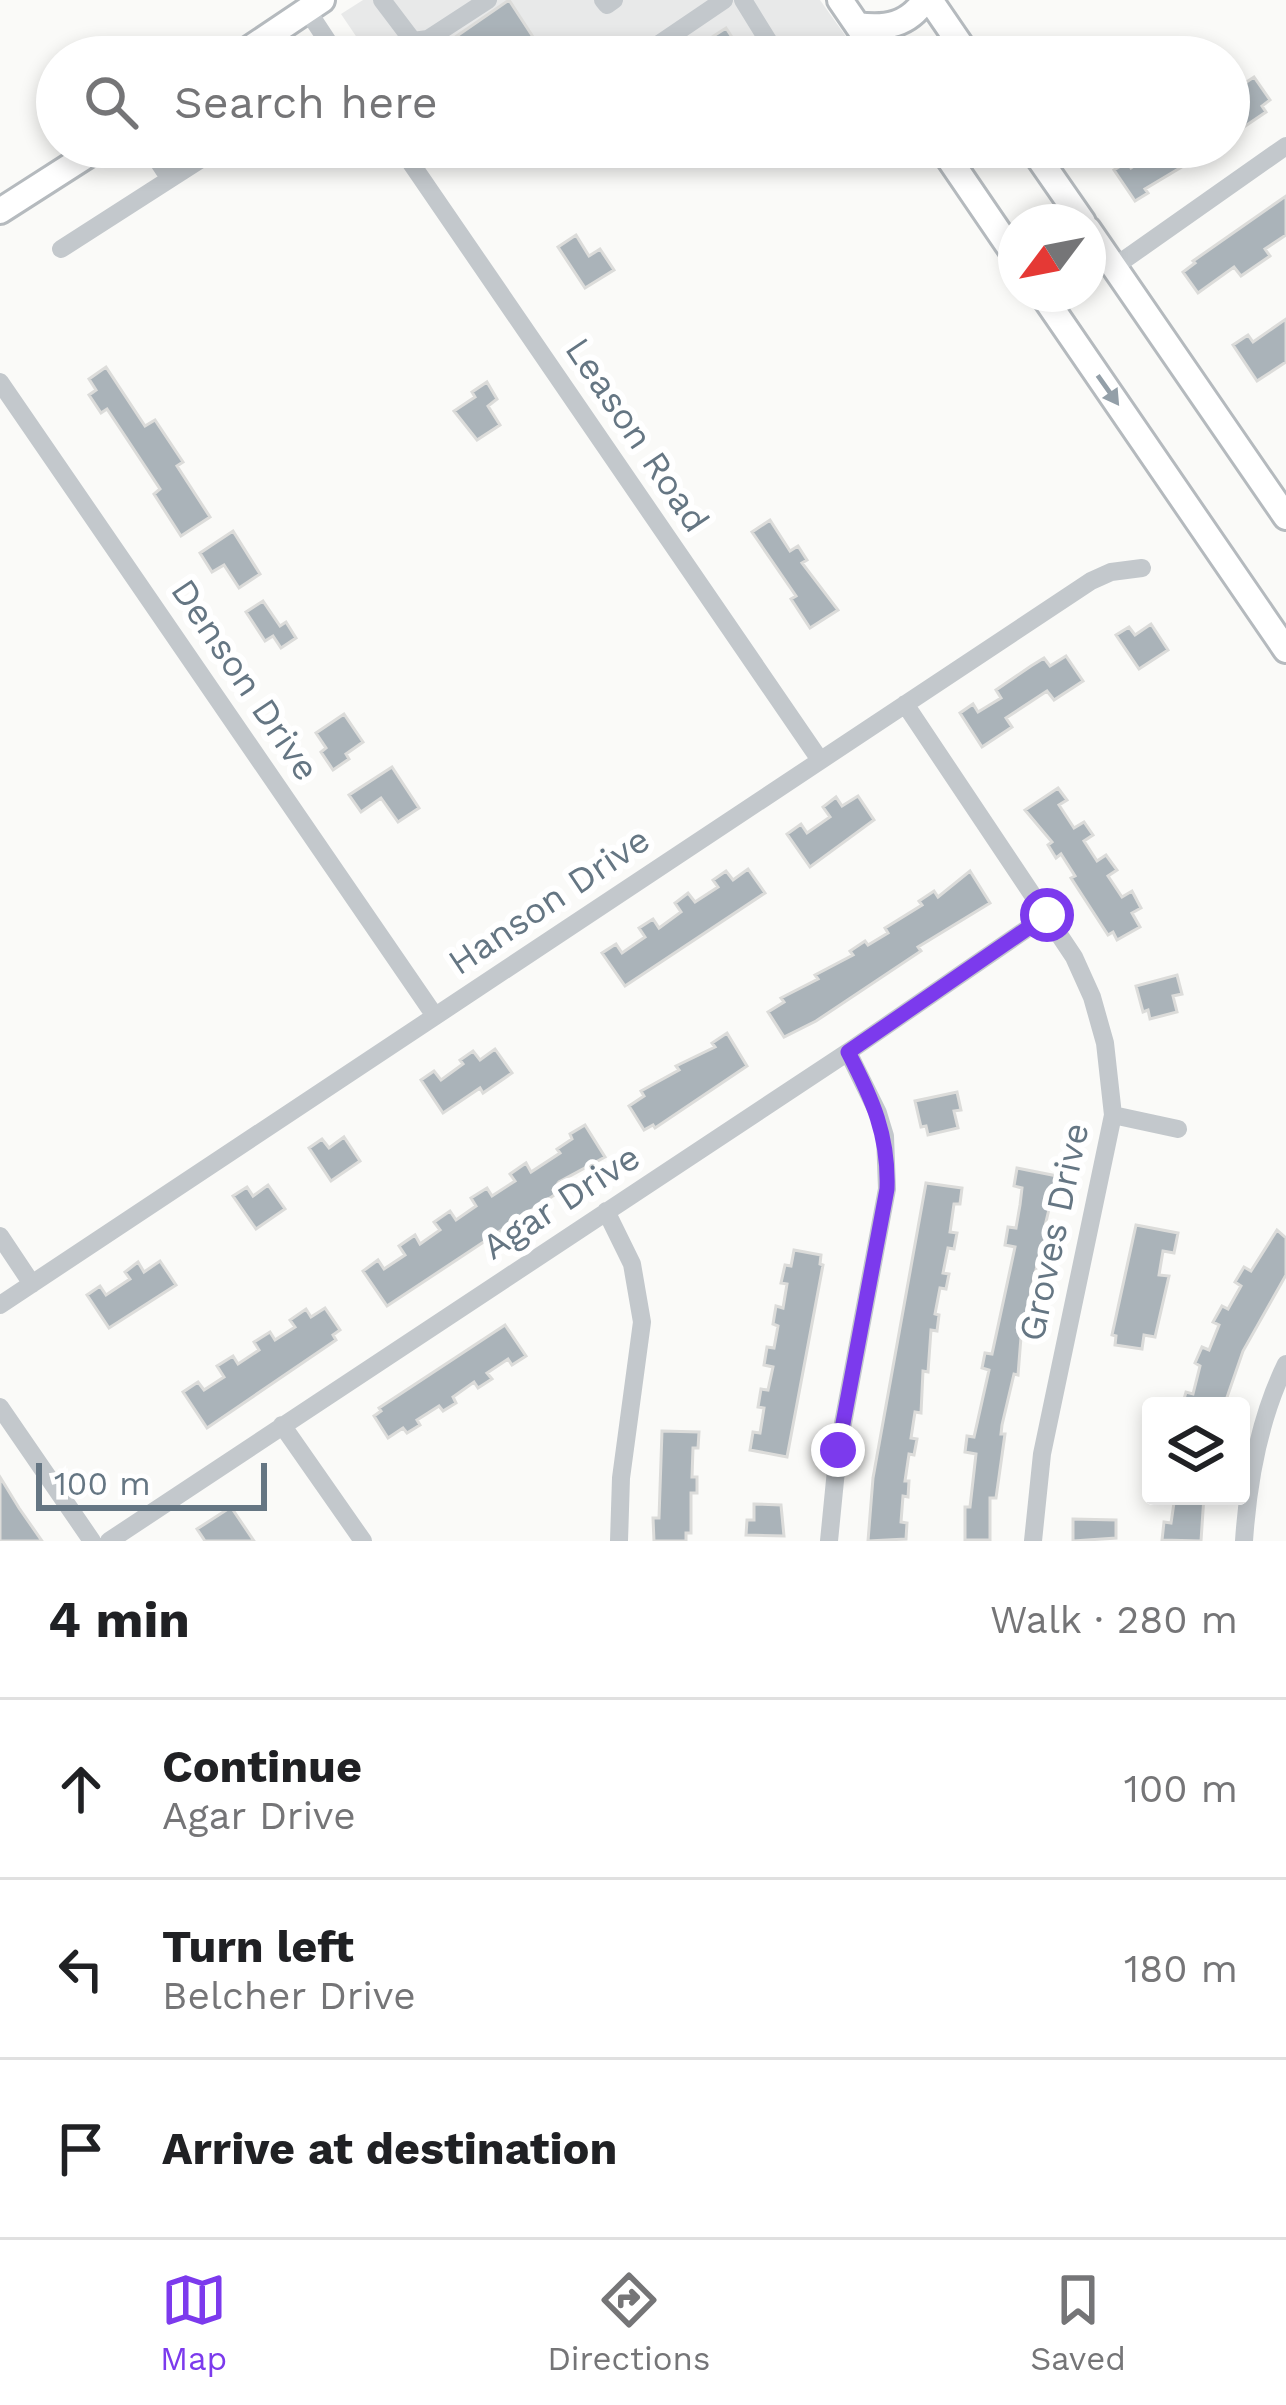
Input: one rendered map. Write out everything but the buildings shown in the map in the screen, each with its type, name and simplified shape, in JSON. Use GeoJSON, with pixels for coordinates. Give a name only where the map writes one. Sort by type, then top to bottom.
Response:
{"type":"FeatureCollection","features":[{"type":"Feature","properties":{"kind":"main road"},"geometry":{"type":"LineString","coordinates":[[840,0],[865,36]]}},
{"type":"Feature","properties":{"kind":"main road"},"geometry":{"type":"LineString","coordinates":[[857,25],[898,23],[928,0],[955,36]]}},
{"type":"Feature","properties":{"kind":"main road"},"geometry":{"type":"LineString","coordinates":[[268,36],[315,5]]}},
{"type":"Feature","properties":{"kind":"main road"},"geometry":{"type":"LineString","coordinates":[[0,211],[67,168]]}},
{"type":"Feature","properties":{"kind":"main road"},"geometry":{"type":"LineString","coordinates":[[961,168],[998,228]]}},
{"type":"Feature","properties":{"kind":"main road"},"geometry":{"type":"LineString","coordinates":[[1046,168],[1071,204]]}},
{"type":"Feature","properties":{"kind":"main road"},"geometry":{"type":"LineString","coordinates":[[1106,255],[1286,518]]}},
{"type":"Feature","properties":{"kind":"main road"},"geometry":{"type":"LineString","coordinates":[[1054,312],[1286,650]]}},
{"type":"Feature","properties":{"kind":"street"},"geometry":{"type":"LineString","coordinates":[[382,0],[409,36]]}},
{"type":"Feature","properties":{"kind":"street"},"geometry":{"type":"LineString","coordinates":[[433,36],[488,0]]}},
{"type":"Feature","properties":{"kind":"street"},"geometry":{"type":"LineString","coordinates":[[603,0],[607,5],[614,0]]}},
{"type":"Feature","properties":{"kind":"street"},"geometry":{"type":"LineString","coordinates":[[671,36],[724,0]]}},
{"type":"Feature","properties":{"kind":"street"},"geometry":{"type":"LineString","coordinates":[[743,0],[765,36]]}},
{"type":"Feature","properties":{"kind":"street"},"geometry":{"type":"LineString","coordinates":[[315,5],[329,36]]}},
{"type":"Feature","properties":{"kind":"street"},"geometry":{"type":"LineString","coordinates":[[1114,267],[1286,146]]}},
{"type":"Feature","properties":{"kind":"street"},"geometry":{"type":"LineString","coordinates":[[163,168],[176,175]]}},
{"type":"Feature","properties":{"kind":"street"},"geometry":{"type":"LineString","coordinates":[[176,175],[177,168]]}},
{"type":"Feature","properties":{"kind":"street"},"geometry":{"type":"LineString","coordinates":[[61,249],[187,168]]}},
{"type":"Feature","properties":{"kind":"street","name":"Leason Road"},"geometry":{"type":"LineString","coordinates":[[414,168],[820,760]]}},
{"type":"Feature","properties":{"kind":"street","name":"Denson Drive"},"geometry":{"type":"LineString","coordinates":[[0,382],[435,1016]]}},
{"type":"Feature","properties":{"kind":"street","name":"Hanson Drive"},"geometry":{"type":"LineString","coordinates":[[0,1305],[1091,581],[1111,572],[1142,568]]}},
{"type":"Feature","properties":{"kind":"street","name":"Groves Drive"},"geometry":{"type":"LineString","coordinates":[[904,704],[1074,957],[1092,997],[1108,1056],[1113,1115],[1042,1454],[1033,1541]]}},
{"type":"Feature","properties":{"kind":"street","name":"Agar Drive"},"geometry":{"type":"LineString","coordinates":[[109,1541],[1047,915]]}},
{"type":"Feature","properties":{"kind":"street"},"geometry":{"type":"LineString","coordinates":[[829,1541],[838,1450],[887,1189],[886,1149],[878,1113],[848,1052]]}},
{"type":"Feature","properties":{"kind":"street"},"geometry":{"type":"LineString","coordinates":[[1113,1115],[1178,1129]]}},
{"type":"Feature","properties":{"kind":"street"},"geometry":{"type":"LineString","coordinates":[[606,1211],[632,1264],[642,1322],[621,1478],[619,1541]]}},
{"type":"Feature","properties":{"kind":"street"},"geometry":{"type":"LineString","coordinates":[[0,1236],[32,1284]]}},
{"type":"Feature","properties":{"kind":"street"},"geometry":{"type":"LineString","coordinates":[[1244,1541],[1254,1467],[1286,1364]]}},
{"type":"Feature","properties":{"kind":"street"},"geometry":{"type":"LineString","coordinates":[[0,1407],[92,1541]]}},
{"type":"Feature","properties":{"kind":"street"},"geometry":{"type":"LineString","coordinates":[[282,1424],[363,1541]]}},
{"type":"Feature","properties":{"kind":"shaded area"},"geometry":{"type":"Polygon","coordinates":[[[363,0],[820,0],[846,36],[356,36],[341,14],[363,0]]]}},
{"type":"Feature","properties":{"kind":"route"},"geometry":{"type":"LineString","coordinates":[[838,1450],[884,1220],[888,1162],[878,1113],[848,1052],[1047,915]]}}]}
